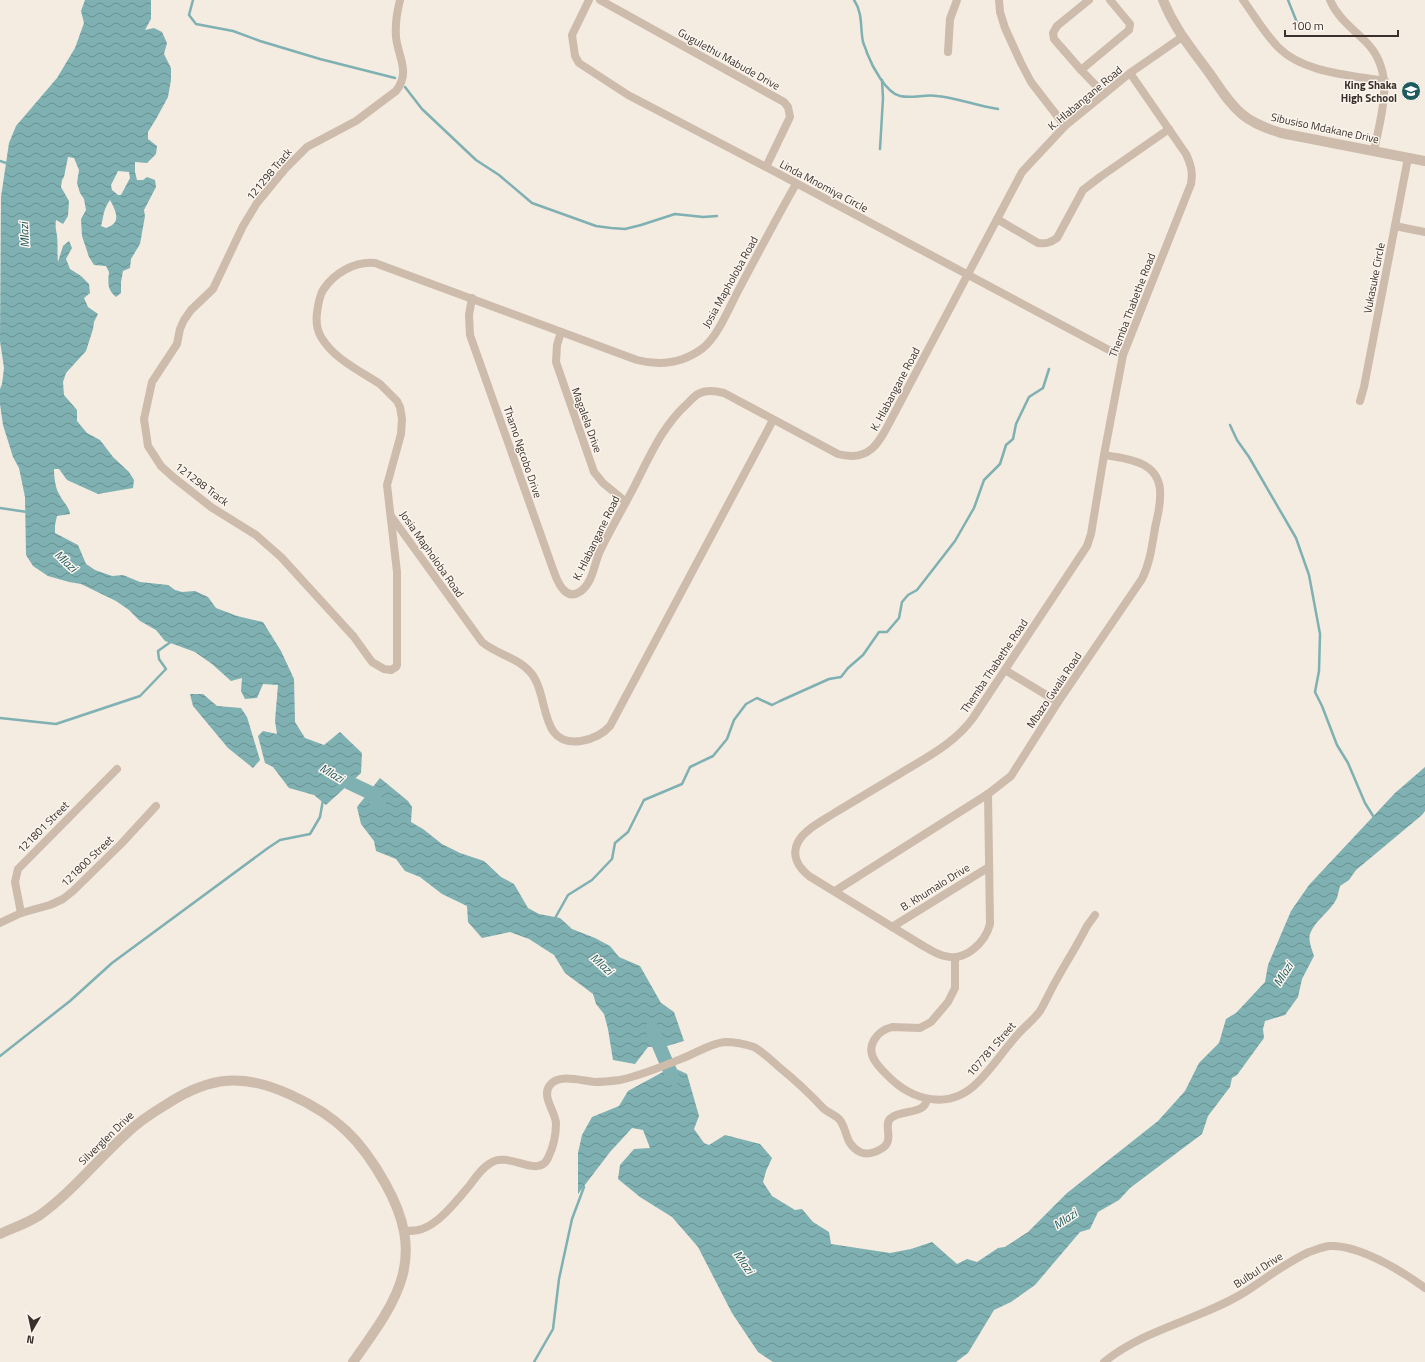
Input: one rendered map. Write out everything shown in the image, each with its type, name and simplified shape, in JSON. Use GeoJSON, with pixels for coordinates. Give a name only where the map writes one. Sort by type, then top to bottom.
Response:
{"type":"FeatureCollection","features":[{"type":"Feature","properties":{"kind":"street","name":"121298 Track"},"geometry":{"type":"LineString","coordinates":[[391,516],[396,572],[398,657],[396,667],[387,670],[372,662],[354,637],[281,557],[266,543],[211,507],[173,478],[161,466],[148,446],[144,419],[152,382],[177,344],[180,329],[184,320],[191,310],[213,289],[257,203],[285,169],[307,147],[356,121],[396,91],[400,86],[403,80],[403,64],[396,37],[397,16],[400,0]]}},
{"type":"Feature","properties":{"kind":"street","name":"Linda Mnomiya Circle"},"geometry":{"type":"LineString","coordinates":[[589,0],[572,35],[573,49],[579,63],[628,95],[1107,349],[1123,355]]}},
{"type":"Feature","properties":{"kind":"street","name":"Gugulethu Mabude Drive"},"geometry":{"type":"LineString","coordinates":[[600,0],[784,102],[788,107],[790,117],[766,167]]}},
{"type":"Feature","properties":{"kind":"street"},"geometry":{"type":"LineString","coordinates":[[948,52],[950,19],[957,0]]}},
{"type":"Feature","properties":{"kind":"street"},"geometry":{"type":"LineString","coordinates":[[999,0],[1000,12],[1005,28],[1021,63],[1031,82],[1065,126]]}},
{"type":"Feature","properties":{"kind":"street"},"geometry":{"type":"LineString","coordinates":[[1089,0],[1057,26],[1054,33],[1054,39],[1080,70],[1104,94]]}},
{"type":"Feature","properties":{"kind":"street"},"geometry":{"type":"LineString","coordinates":[[1080,70],[1129,30],[1130,24],[1110,0]]}},
{"type":"Feature","properties":{"kind":"street","name":"Sibusiso Mdakane Drive"},"geometry":{"type":"LineString","coordinates":[[1163,0],[1182,37],[1230,102],[1243,115],[1266,128],[1281,133],[1425,161]]}},
{"type":"Feature","properties":{"kind":"street"},"geometry":{"type":"LineString","coordinates":[[1243,0],[1276,46],[1294,60],[1323,70],[1385,81]]}},
{"type":"Feature","properties":{"kind":"street"},"geometry":{"type":"LineString","coordinates":[[1330,0],[1339,15],[1375,52],[1383,70],[1385,81],[1384,101],[1374,151]]}},
{"type":"Feature","properties":{"kind":"street","name":"K. Hlabangane Road"},"geometry":{"type":"LineString","coordinates":[[582,590],[590,579],[600,552],[661,434],[682,409],[700,393],[712,391],[724,393],[838,454],[859,456],[873,448],[879,441],[894,414],[1022,172],[1065,126],[1130,73],[1182,37]]}},
{"type":"Feature","properties":{"kind":"street","name":"Themba Thabethe Road"},"geometry":{"type":"LineString","coordinates":[[955,958],[935,952],[809,876],[798,865],[795,851],[799,840],[810,830],[959,736],[973,718],[1086,549],[1091,534],[1123,355],[1191,184],[1193,175],[1191,163],[1186,154],[1130,73]]}},
{"type":"Feature","properties":{"kind":"street"},"geometry":{"type":"LineString","coordinates":[[997,219],[1038,243],[1045,244],[1051,242],[1056,238],[1083,190],[1168,129]]}},
{"type":"Feature","properties":{"kind":"street","name":"Vukasuke Circle"},"geometry":{"type":"LineString","coordinates":[[1360,401],[1364,387],[1408,158]]}},
{"type":"Feature","properties":{"kind":"street","name":"Josia Mapholoba Road"},"geometry":{"type":"LineString","coordinates":[[773,420],[610,726],[602,733],[591,739],[567,741],[554,734],[547,720],[540,691],[531,674],[525,668],[482,642],[391,516],[387,485],[402,434],[400,408],[392,395],[383,386],[344,360],[326,345],[320,336],[316,318],[320,297],[323,290],[339,273],[356,265],[368,263],[388,267],[606,349],[651,363],[672,362],[686,358],[698,351],[712,338],[726,315],[796,184]]}},
{"type":"Feature","properties":{"kind":"street"},"geometry":{"type":"LineString","coordinates":[[1395,226],[1425,232]]}},
{"type":"Feature","properties":{"kind":"street","name":"Thamo Ngcobo Drive"},"geometry":{"type":"LineString","coordinates":[[472,298],[469,315],[470,335],[558,584],[566,592],[573,594],[582,590]]}},
{"type":"Feature","properties":{"kind":"street","name":"Magalela Drive"},"geometry":{"type":"LineString","coordinates":[[561,332],[557,345],[556,362],[594,472],[602,483],[626,502]]}},
{"type":"Feature","properties":{"kind":"street","name":"Mbazo Gwala Road"},"geometry":{"type":"LineString","coordinates":[[835,892],[988,794],[1011,776],[1058,702],[1142,579],[1147,569],[1150,557],[1160,498],[1159,484],[1156,475],[1148,466],[1132,459],[1104,455]]}},
{"type":"Feature","properties":{"kind":"street"},"geometry":{"type":"LineString","coordinates":[[1005,670],[1058,702]]}},
{"type":"Feature","properties":{"kind":"street","name":"121801 Street"},"geometry":{"type":"LineString","coordinates":[[21,913],[15,882],[18,870],[116,769]]}},
{"type":"Feature","properties":{"kind":"street"},"geometry":{"type":"LineString","coordinates":[[955,958],[968,953],[976,947],[988,931],[990,913],[988,867],[988,794]]}},
{"type":"Feature","properties":{"kind":"street","name":"121800 Street"},"geometry":{"type":"LineString","coordinates":[[0,923],[21,913],[50,905],[63,899],[122,843],[156,806]]}},
{"type":"Feature","properties":{"kind":"street","name":"B. Khumalo Drive"},"geometry":{"type":"LineString","coordinates":[[892,927],[988,867]]}},
{"type":"Feature","properties":{"kind":"street","name":"107781 Street"},"geometry":{"type":"LineString","coordinates":[[955,958],[955,988],[948,1002],[931,1022],[920,1028],[892,1026],[877,1035],[871,1047],[875,1062],[892,1080],[911,1094],[926,1099],[946,1099],[956,1096],[978,1082],[1021,1029],[1040,1011],[1087,926],[1095,915]]}},
{"type":"Feature","properties":{"kind":"street"},"geometry":{"type":"LineString","coordinates":[[404,1231],[422,1229],[436,1221],[481,1171],[493,1161],[503,1159],[532,1167],[541,1166],[548,1158],[555,1134],[555,1118],[547,1099],[549,1085],[563,1079],[606,1082],[620,1080],[688,1056],[719,1043],[734,1043],[755,1048],[799,1084],[826,1110],[839,1119],[850,1143],[858,1151],[864,1153],[877,1151],[886,1145],[889,1135],[888,1122],[890,1118],[902,1112],[921,1109],[926,1104],[926,1099]]}},
{"type":"Feature","properties":{"kind":"street","name":"Silverglen Drive"},"geometry":{"type":"LineString","coordinates":[[0,1234],[30,1221],[55,1203],[125,1134],[149,1115],[187,1092],[204,1084],[224,1080],[239,1080],[256,1082],[287,1093],[319,1109],[345,1128],[365,1151],[378,1170],[396,1203],[404,1231],[405,1262],[398,1292],[379,1326],[354,1362]]}},
{"type":"Feature","properties":{"kind":"street","name":"Bulbul Drive"},"geometry":{"type":"LineString","coordinates":[[1104,1362],[1116,1353],[1151,1333],[1233,1299],[1246,1292],[1288,1262],[1322,1247],[1341,1246],[1362,1252],[1403,1274],[1425,1288]]}},
{"type":"Feature","properties":{"kind":"water"},"geometry":{"type":"Polygon","coordinates":[[[85,0],[151,0],[151,19],[145,30],[154,28],[162,32],[167,43],[164,54],[171,68],[171,80],[168,97],[148,132],[148,139],[157,146],[156,154],[147,163],[135,162],[137,180],[143,180],[147,177],[155,180],[156,187],[144,210],[145,216],[140,244],[131,259],[130,268],[123,271],[121,293],[116,297],[108,283],[109,272],[106,266],[94,265],[89,257],[82,236],[81,219],[86,210],[84,199],[80,193],[77,183],[79,170],[74,158],[68,157],[62,180],[61,187],[69,201],[68,216],[63,224],[56,220],[58,262],[63,246],[69,241],[72,248],[66,259],[70,269],[81,276],[89,284],[90,293],[84,298],[88,307],[98,314],[94,322],[86,351],[66,373],[63,382],[64,395],[77,410],[77,421],[87,433],[100,440],[113,457],[129,472],[134,480],[133,488],[98,494],[67,480],[59,469],[54,469],[60,497],[68,508],[70,514],[57,516],[55,533],[78,545],[86,564],[95,570],[112,576],[123,575],[140,582],[168,585],[175,590],[182,592],[195,591],[208,597],[216,608],[237,616],[263,622],[281,651],[294,679],[295,722],[305,738],[324,745],[340,732],[362,753],[361,773],[326,805],[314,795],[289,788],[273,767],[265,763],[258,736],[263,731],[277,734],[275,721],[278,685],[263,684],[257,698],[245,699],[241,691],[242,678],[231,681],[212,664],[195,652],[165,641],[156,630],[140,621],[129,610],[116,601],[81,584],[48,576],[33,566],[26,555],[25,497],[19,468],[13,457],[3,425],[0,404],[0,389],[4,368],[0,341],[1,197],[9,143],[16,126],[57,78],[75,48],[84,23],[81,11],[85,0]],[[118,171],[111,185],[112,190],[118,195],[121,195],[130,178],[129,172],[118,171]],[[110,200],[105,210],[101,226],[106,228],[111,226],[116,220],[116,212],[110,200]]]}},
{"type":"Feature","properties":{"kind":"water"},"geometry":{"type":"Polygon","coordinates":[[[190,694],[203,694],[217,706],[241,708],[247,717],[260,760],[253,768],[228,748],[193,706],[190,694]]]}},
{"type":"Feature","properties":{"kind":"water"},"geometry":{"type":"Polygon","coordinates":[[[1425,767],[1425,811],[1356,870],[1349,880],[1340,886],[1334,903],[1315,924],[1310,934],[1310,942],[1314,956],[1302,979],[1298,997],[1285,1015],[1265,1021],[1263,1029],[1264,1038],[1237,1075],[1232,1078],[1230,1087],[1208,1116],[1202,1134],[1130,1188],[1119,1200],[1098,1212],[1090,1229],[1080,1232],[1035,1285],[1011,1302],[994,1310],[968,1353],[956,1362],[773,1362],[758,1352],[732,1313],[698,1247],[672,1217],[640,1197],[618,1179],[620,1165],[634,1149],[650,1148],[643,1130],[632,1128],[610,1152],[578,1194],[578,1153],[582,1135],[592,1117],[619,1106],[628,1091],[672,1067],[687,1074],[699,1116],[694,1129],[704,1143],[709,1145],[725,1135],[760,1144],[772,1158],[763,1182],[772,1196],[795,1210],[802,1209],[813,1222],[829,1232],[831,1244],[890,1253],[911,1249],[932,1242],[957,1264],[967,1259],[977,1262],[998,1248],[1005,1247],[1028,1232],[1067,1193],[1158,1121],[1185,1091],[1199,1063],[1219,1043],[1226,1019],[1236,1013],[1265,982],[1268,965],[1291,911],[1309,885],[1395,793],[1425,767]]]}},
{"type":"Feature","properties":{"kind":"water"},"geometry":{"type":"Polygon","coordinates":[[[380,778],[408,801],[412,807],[411,822],[423,829],[442,844],[460,853],[484,861],[501,877],[514,884],[528,908],[539,914],[560,918],[572,929],[610,946],[619,957],[640,966],[661,1003],[674,1012],[684,1041],[667,1046],[648,1047],[635,1064],[613,1060],[604,1014],[596,1004],[593,994],[565,973],[554,955],[529,939],[510,932],[482,938],[468,922],[467,906],[442,894],[420,877],[405,871],[396,859],[376,851],[374,841],[361,824],[357,807],[380,778]]]}},
{"type":"Feature","properties":{"kind":"waterway"},"geometry":{"type":"LineString","coordinates":[[193,0],[189,15],[196,24],[233,31],[260,41],[320,59],[395,78]]}},
{"type":"Feature","properties":{"kind":"waterway"},"geometry":{"type":"LineString","coordinates":[[854,0],[859,10],[863,42],[869,58],[885,85],[895,94],[905,97],[945,97],[998,109]]}},
{"type":"Feature","properties":{"kind":"waterway"},"geometry":{"type":"LineString","coordinates":[[1288,0],[1298,25]]}},
{"type":"Feature","properties":{"kind":"waterway"},"geometry":{"type":"LineString","coordinates":[[880,149],[883,98],[882,80]]}},
{"type":"Feature","properties":{"kind":"waterway"},"geometry":{"type":"LineString","coordinates":[[405,87],[422,109],[476,160],[499,175],[532,203],[596,226],[625,229],[675,214],[703,217],[717,216]]}},
{"type":"Feature","properties":{"kind":"waterway"},"geometry":{"type":"LineString","coordinates":[[0,161],[9,164]]}},
{"type":"Feature","properties":{"kind":"waterway"},"geometry":{"type":"LineString","coordinates":[[554,920],[568,895],[592,880],[612,859],[615,843],[628,832],[644,800],[682,784],[690,767],[713,756],[727,739],[734,720],[746,704],[757,698],[772,705],[829,679],[841,677],[848,668],[863,655],[879,632],[887,632],[899,618],[902,602],[908,595],[917,590],[955,541],[974,508],[984,480],[1000,464],[1006,445],[1013,439],[1016,424],[1029,397],[1043,388],[1049,369]]}},
{"type":"Feature","properties":{"kind":"waterway"},"geometry":{"type":"LineString","coordinates":[[1230,425],[1237,440],[1249,457],[1296,538],[1309,575],[1320,634],[1319,671],[1315,692],[1337,745],[1348,763],[1365,803],[1375,819]]}},
{"type":"Feature","properties":{"kind":"waterway"},"geometry":{"type":"LineString","coordinates":[[0,508],[27,512]]}},
{"type":"Feature","properties":{"kind":"waterway"},"geometry":{"type":"LineString","coordinates":[[0,718],[56,724],[140,696],[166,669],[159,659],[158,651],[172,641]]}},
{"type":"Feature","properties":{"kind":"waterway","name":"Mlazi"},"geometry":{"type":"LineString","coordinates":[[335,776],[371,793],[380,807]]}},
{"type":"Feature","properties":{"kind":"waterway"},"geometry":{"type":"LineString","coordinates":[[0,1056],[70,1001],[112,963],[268,848],[280,840],[310,834],[320,817],[323,800]]}},
{"type":"Feature","properties":{"kind":"waterway","name":"Mlazi"},"geometry":{"type":"LineString","coordinates":[[652,1029],[673,1078]]}},
{"type":"Feature","properties":{"kind":"waterway"},"geometry":{"type":"LineString","coordinates":[[534,1362],[553,1329],[559,1279],[572,1219],[584,1187]]}},
{"type":"Feature","properties":{"kind":"place","name":"King Shaka High School"},"geometry":{"type":"Point","coordinates":[1411,91]}}]}
